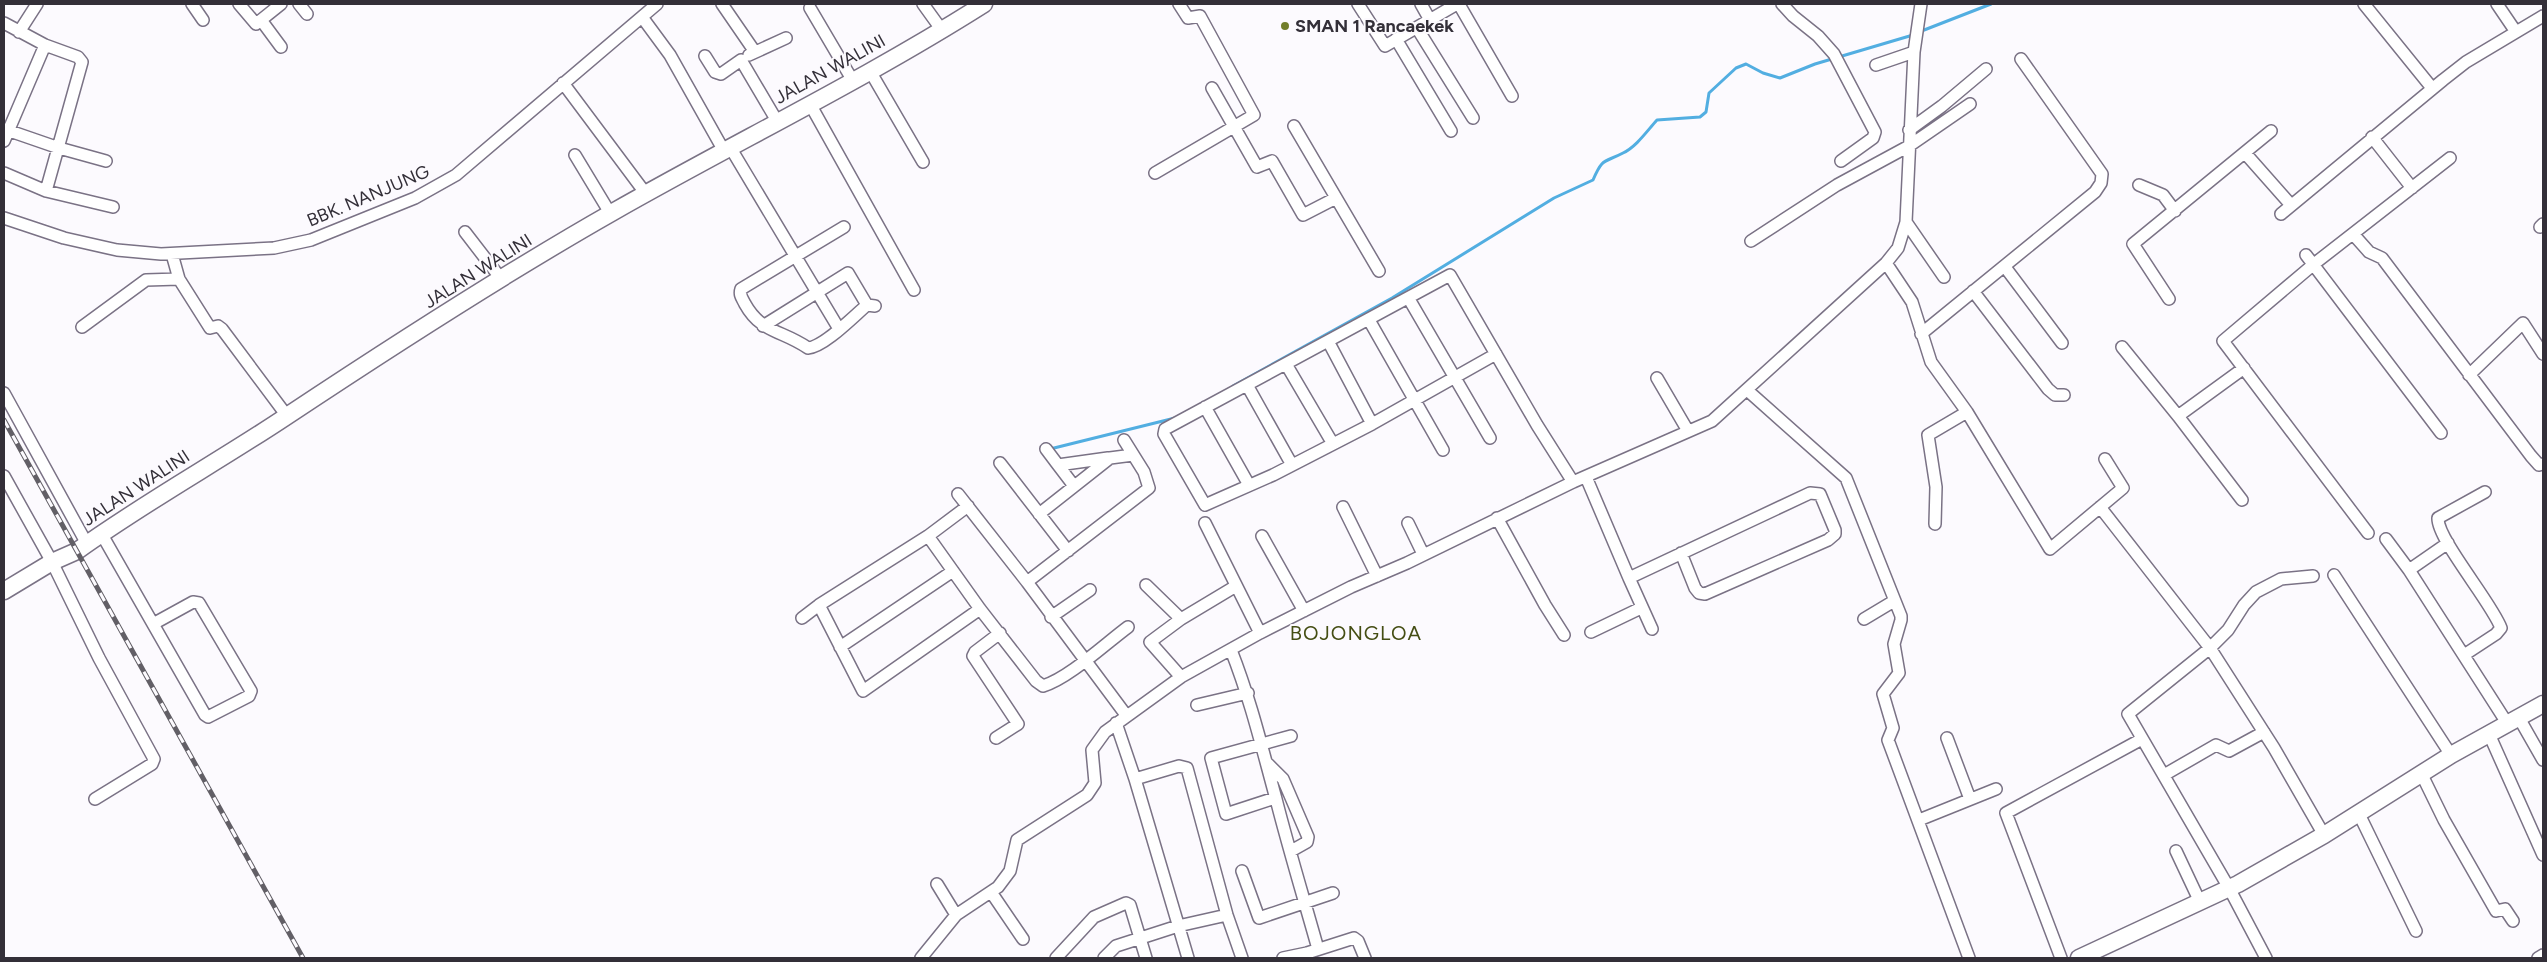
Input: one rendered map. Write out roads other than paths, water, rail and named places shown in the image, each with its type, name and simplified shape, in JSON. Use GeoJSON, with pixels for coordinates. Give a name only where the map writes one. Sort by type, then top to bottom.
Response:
{"type":"FeatureCollection","features":[{"type":"Feature","properties":{"kind":"street"},"geometry":{"type":"LineString","coordinates":[[19,32],[37,4]]}},
{"type":"Feature","properties":{"kind":"street"},"geometry":{"type":"LineString","coordinates":[[192,4],[203,20]]}},
{"type":"Feature","properties":{"kind":"street"},"geometry":{"type":"LineString","coordinates":[[239,4],[256,24],[280,4]]}},
{"type":"Feature","properties":{"kind":"street"},"geometry":{"type":"LineString","coordinates":[[300,4],[307,14]]}},
{"type":"Feature","properties":{"kind":"street","name":"BBK. NANJUNG"},"geometry":{"type":"LineString","coordinates":[[4,218],[38,231],[118,250],[172,254],[274,248],[311,240],[415,198],[456,175],[657,4]]}},
{"type":"Feature","properties":{"kind":"street"},"geometry":{"type":"LineString","coordinates":[[722,4],[756,52]]}},
{"type":"Feature","properties":{"kind":"street"},"geometry":{"type":"LineString","coordinates":[[923,4],[941,29]]}},
{"type":"Feature","properties":{"kind":"street","name":"JALAN WALINI"},"geometry":{"type":"LineString","coordinates":[[4,591],[86,544],[287,416],[344,377],[610,214],[853,81],[984,4]]}},
{"type":"Feature","properties":{"kind":"street"},"geometry":{"type":"LineString","coordinates":[[1155,173],[1254,115],[1200,16],[1188,18],[1179,4]]}},
{"type":"Feature","properties":{"kind":"street"},"geometry":{"type":"LineString","coordinates":[[1358,4],[1385,46],[1457,4],[1460,6],[1512,96]]}},
{"type":"Feature","properties":{"kind":"street"},"geometry":{"type":"LineString","coordinates":[[1421,4],[1430,20]]}},
{"type":"Feature","properties":{"kind":"street"},"geometry":{"type":"LineString","coordinates":[[1782,4],[1793,16],[1818,36],[1836,57],[1875,135],[1841,161]]}},
{"type":"Feature","properties":{"kind":"street"},"geometry":{"type":"LineString","coordinates":[[921,958],[956,915],[991,892],[1010,871],[1017,840],[1087,795],[1093,788],[1095,779],[1092,750],[1105,732],[1126,715],[1181,677],[1260,633],[1573,482],[1712,421],[1886,264],[1898,248],[1906,222],[1914,52],[1921,4]]}},
{"type":"Feature","properties":{"kind":"street"},"geometry":{"type":"LineString","coordinates":[[2364,4],[2432,88]]}},
{"type":"Feature","properties":{"kind":"street"},"geometry":{"type":"LineString","coordinates":[[2497,4],[2516,32]]}},
{"type":"Feature","properties":{"kind":"street"},"geometry":{"type":"LineString","coordinates":[[810,8],[853,81]]}},
{"type":"Feature","properties":{"kind":"street"},"geometry":{"type":"LineString","coordinates":[[2281,214],[2372,137],[2466,62],[2543,16]]}},
{"type":"Feature","properties":{"kind":"street"},"geometry":{"type":"LineString","coordinates":[[642,17],[675,63],[839,329]]}},
{"type":"Feature","properties":{"kind":"street"},"geometry":{"type":"LineString","coordinates":[[261,20],[281,47]]}},
{"type":"Feature","properties":{"kind":"street"},"geometry":{"type":"LineString","coordinates":[[5,26],[46,46],[78,57],[82,62],[46,191]]}},
{"type":"Feature","properties":{"kind":"street"},"geometry":{"type":"LineString","coordinates":[[1417,28],[1473,118]]}},
{"type":"Feature","properties":{"kind":"street"},"geometry":{"type":"LineString","coordinates":[[705,56],[715,72],[720,74],[741,60],[786,38]]}},
{"type":"Feature","properties":{"kind":"street"},"geometry":{"type":"LineString","coordinates":[[1396,39],[1450,131]]}},
{"type":"Feature","properties":{"kind":"street"},"geometry":{"type":"LineString","coordinates":[[46,46],[5,133],[106,161]]}},
{"type":"Feature","properties":{"kind":"street"},"geometry":{"type":"LineString","coordinates":[[1876,65],[1914,52]]}},
{"type":"Feature","properties":{"kind":"street"},"geometry":{"type":"LineString","coordinates":[[1921,334],[2095,192],[2101,183],[2102,174],[2021,59]]}},
{"type":"Feature","properties":{"kind":"street"},"geometry":{"type":"LineString","coordinates":[[741,60],[777,121]]}},
{"type":"Feature","properties":{"kind":"street"},"geometry":{"type":"LineString","coordinates":[[1909,130],[1942,106],[1986,69]]}},
{"type":"Feature","properties":{"kind":"street"},"geometry":{"type":"LineString","coordinates":[[870,71],[923,162]]}},
{"type":"Feature","properties":{"kind":"street"},"geometry":{"type":"LineString","coordinates":[[563,83],[646,194]]}},
{"type":"Feature","properties":{"kind":"street"},"geometry":{"type":"LineString","coordinates":[[1212,88],[1233,128],[1257,167],[1272,161],[1303,215],[1336,198]]}},
{"type":"Feature","properties":{"kind":"street"},"geometry":{"type":"LineString","coordinates":[[810,104],[914,290]]}},
{"type":"Feature","properties":{"kind":"street"},"geometry":{"type":"LineString","coordinates":[[1751,241],[1837,185],[1909,146],[1970,104]]}},
{"type":"Feature","properties":{"kind":"street"},"geometry":{"type":"LineString","coordinates":[[1294,126],[1379,271]]}},
{"type":"Feature","properties":{"kind":"street"},"geometry":{"type":"LineString","coordinates":[[2169,299],[2132,245],[2271,131]]}},
{"type":"Feature","properties":{"kind":"street"},"geometry":{"type":"LineString","coordinates":[[2372,137],[2412,188]]}},
{"type":"Feature","properties":{"kind":"street"},"geometry":{"type":"LineString","coordinates":[[2245,153],[2291,205]]}},
{"type":"Feature","properties":{"kind":"street"},"geometry":{"type":"LineString","coordinates":[[575,155],[610,214]]}},
{"type":"Feature","properties":{"kind":"street"},"geometry":{"type":"LineString","coordinates":[[2368,533],[2244,368],[2223,344],[2223,340],[2314,264],[2450,158]]}},
{"type":"Feature","properties":{"kind":"street"},"geometry":{"type":"LineString","coordinates":[[4,173],[46,191],[113,207]]}},
{"type":"Feature","properties":{"kind":"street"},"geometry":{"type":"LineString","coordinates":[[2139,185],[2162,195],[2175,211]]}},
{"type":"Feature","properties":{"kind":"street"},"geometry":{"type":"LineString","coordinates":[[1906,222],[1944,277]]}},
{"type":"Feature","properties":{"kind":"street"},"geometry":{"type":"LineString","coordinates":[[763,326],[848,273],[871,306],[816,346],[808,348],[793,337],[763,326],[754,319],[740,292],[844,227]]}},
{"type":"Feature","properties":{"kind":"street"},"geometry":{"type":"LineString","coordinates":[[464,232],[502,280]]}},
{"type":"Feature","properties":{"kind":"street"},"geometry":{"type":"LineString","coordinates":[[2353,234],[2369,252],[2382,258],[2468,375],[2531,456],[2539,465],[2543,464]]}},
{"type":"Feature","properties":{"kind":"street"},"geometry":{"type":"LineString","coordinates":[[172,254],[179,279],[210,328],[218,326],[222,329],[287,416]]}},
{"type":"Feature","properties":{"kind":"street"},"geometry":{"type":"LineString","coordinates":[[2306,255],[2441,433]]}},
{"type":"Feature","properties":{"kind":"street"},"geometry":{"type":"LineString","coordinates":[[1886,264],[1912,302],[1931,362],[1967,412],[2050,549],[2123,488],[2105,459]]}},
{"type":"Feature","properties":{"kind":"street"},"geometry":{"type":"LineString","coordinates":[[2005,267],[2062,343]]}},
{"type":"Feature","properties":{"kind":"street"},"geometry":{"type":"LineString","coordinates":[[1496,354],[1455,379],[1372,424],[1292,465],[1205,505],[1163,431],[1409,299],[1448,275],[1453,277],[1496,354],[1573,482]]}},
{"type":"Feature","properties":{"kind":"street"},"geometry":{"type":"LineString","coordinates":[[82,327],[146,280],[179,279]]}},
{"type":"Feature","properties":{"kind":"street"},"geometry":{"type":"LineString","coordinates":[[1973,291],[2048,389],[2055,395],[2064,395]]}},
{"type":"Feature","properties":{"kind":"street"},"geometry":{"type":"LineString","coordinates":[[1409,299],[1490,438]]}},
{"type":"Feature","properties":{"kind":"street"},"geometry":{"type":"LineString","coordinates":[[1369,320],[1443,450]]}},
{"type":"Feature","properties":{"kind":"street"},"geometry":{"type":"LineString","coordinates":[[2468,375],[2523,323],[2543,354]]}},
{"type":"Feature","properties":{"kind":"street"},"geometry":{"type":"LineString","coordinates":[[1328,342],[1372,424]]}},
{"type":"Feature","properties":{"kind":"street"},"geometry":{"type":"LineString","coordinates":[[2122,347],[2242,500]]}},
{"type":"Feature","properties":{"kind":"street"},"geometry":{"type":"LineString","coordinates":[[1286,364],[1333,444]]}},
{"type":"Feature","properties":{"kind":"street"},"geometry":{"type":"LineString","coordinates":[[2178,416],[2244,368]]}},
{"type":"Feature","properties":{"kind":"street"},"geometry":{"type":"LineString","coordinates":[[1657,378],[1688,430]]}},
{"type":"Feature","properties":{"kind":"street"},"geometry":{"type":"LineString","coordinates":[[1247,385],[1292,465]]}},
{"type":"Feature","properties":{"kind":"street"},"geometry":{"type":"LineString","coordinates":[[1747,390],[1846,478],[1902,618],[1894,644],[1899,673],[1883,694],[1893,728],[1888,740],[1970,958]]}},
{"type":"Feature","properties":{"kind":"street"},"geometry":{"type":"LineString","coordinates":[[4,393],[86,544]]}},
{"type":"Feature","properties":{"kind":"street"},"geometry":{"type":"LineString","coordinates":[[1206,407],[1249,485]]}},
{"type":"Feature","properties":{"kind":"street"},"geometry":{"type":"LineString","coordinates":[[1935,524],[1936,487],[1928,435],[1967,412]]}},
{"type":"Feature","properties":{"kind":"street"},"geometry":{"type":"LineString","coordinates":[[1028,582],[1149,488],[1144,472],[1124,440]]}},
{"type":"Feature","properties":{"kind":"street"},"geometry":{"type":"LineString","coordinates":[[1046,449],[1074,486]]}},
{"type":"Feature","properties":{"kind":"street"},"geometry":{"type":"LineString","coordinates":[[1058,465],[1134,455]]}},
{"type":"Feature","properties":{"kind":"street"},"geometry":{"type":"LineString","coordinates":[[1039,514],[1110,458]]}},
{"type":"Feature","properties":{"kind":"street"},"geometry":{"type":"LineString","coordinates":[[1000,464],[1068,551]]}},
{"type":"Feature","properties":{"kind":"street"},"geometry":{"type":"LineString","coordinates":[[4,476],[52,562],[99,658],[154,759],[152,764],[95,799]]}},
{"type":"Feature","properties":{"kind":"street"},"geometry":{"type":"LineString","coordinates":[[1586,477],[1641,608],[1652,629]]}},
{"type":"Feature","properties":{"kind":"street"},"geometry":{"type":"LineString","coordinates":[[1629,578],[1682,553],[1816,492],[1823,499],[1835,530],[1835,534],[1828,540],[1705,594],[1695,588],[1682,553]]}},
{"type":"Feature","properties":{"kind":"street"},"geometry":{"type":"LineString","coordinates":[[2464,656],[2496,634],[2501,628],[2448,543],[2438,523],[2440,515],[2485,492]]}},
{"type":"Feature","properties":{"kind":"street"},"geometry":{"type":"LineString","coordinates":[[958,494],[1028,582],[1051,617],[1126,715]]}},
{"type":"Feature","properties":{"kind":"street"},"geometry":{"type":"LineString","coordinates":[[802,618],[819,605],[928,536],[968,506]]}},
{"type":"Feature","properties":{"kind":"street"},"geometry":{"type":"LineString","coordinates":[[1343,507],[1377,576]]}},
{"type":"Feature","properties":{"kind":"street"},"geometry":{"type":"LineString","coordinates":[[2100,507],[2210,648],[2264,732],[2324,835]]}},
{"type":"Feature","properties":{"kind":"street"},"geometry":{"type":"LineString","coordinates":[[1497,518],[1545,605],[1564,635]]}},
{"type":"Feature","properties":{"kind":"street"},"geometry":{"type":"LineString","coordinates":[[1205,523],[1260,633]]}},
{"type":"Feature","properties":{"kind":"street"},"geometry":{"type":"LineString","coordinates":[[1408,523],[1423,554]]}},
{"type":"Feature","properties":{"kind":"street"},"geometry":{"type":"LineString","coordinates":[[101,533],[204,715],[208,717],[249,696],[251,691],[198,603],[193,602],[153,624]]}},
{"type":"Feature","properties":{"kind":"street"},"geometry":{"type":"LineString","coordinates":[[928,536],[980,609],[1036,681],[1043,686],[1085,660],[1128,627]]}},
{"type":"Feature","properties":{"kind":"street"},"geometry":{"type":"LineString","coordinates":[[1262,536],[1304,611]]}},
{"type":"Feature","properties":{"kind":"street"},"geometry":{"type":"LineString","coordinates":[[2386,539],[2409,570],[2464,656],[2543,760]]}},
{"type":"Feature","properties":{"kind":"street"},"geometry":{"type":"LineString","coordinates":[[2409,570],[2448,543]]}},
{"type":"Feature","properties":{"kind":"street"},"geometry":{"type":"LineString","coordinates":[[840,647],[953,571]]}},
{"type":"Feature","properties":{"kind":"street"},"geometry":{"type":"LineString","coordinates":[[2334,575],[2451,755]]}},
{"type":"Feature","properties":{"kind":"street"},"geometry":{"type":"LineString","coordinates":[[2266,958],[2229,888],[2129,717],[2129,713],[2210,648],[2228,630],[2249,598],[2260,589],[2280,579],[2313,576]]}},
{"type":"Feature","properties":{"kind":"street"},"geometry":{"type":"LineString","coordinates":[[1146,586],[1181,619]]}},
{"type":"Feature","properties":{"kind":"street"},"geometry":{"type":"LineString","coordinates":[[1181,677],[1150,642],[1181,619],[1236,586]]}},
{"type":"Feature","properties":{"kind":"street"},"geometry":{"type":"LineString","coordinates":[[1051,617],[1090,590]]}},
{"type":"Feature","properties":{"kind":"street"},"geometry":{"type":"LineString","coordinates":[[1864,619],[1894,601]]}},
{"type":"Feature","properties":{"kind":"street"},"geometry":{"type":"LineString","coordinates":[[819,605],[862,690],[866,690],[980,609]]}},
{"type":"Feature","properties":{"kind":"street"},"geometry":{"type":"LineString","coordinates":[[1591,632],[1641,608]]}},
{"type":"Feature","properties":{"kind":"street"},"geometry":{"type":"LineString","coordinates":[[996,738],[1018,724],[973,656],[975,652],[1000,633]]}},
{"type":"Feature","properties":{"kind":"street"},"geometry":{"type":"LineString","coordinates":[[1232,650],[1248,693],[1263,744],[1275,798],[1305,903],[1311,954]]}},
{"type":"Feature","properties":{"kind":"street"},"geometry":{"type":"LineString","coordinates":[[1197,705],[1248,693]]}},
{"type":"Feature","properties":{"kind":"street"},"geometry":{"type":"LineString","coordinates":[[2079,958],[2229,888],[2324,835],[2451,755],[2543,704]]}},
{"type":"Feature","properties":{"kind":"street"},"geometry":{"type":"LineString","coordinates":[[1116,723],[1135,779],[1188,958]]}},
{"type":"Feature","properties":{"kind":"street"},"geometry":{"type":"LineString","coordinates":[[2164,775],[2216,745],[2229,750],[2264,732]]}},
{"type":"Feature","properties":{"kind":"street"},"geometry":{"type":"LineString","coordinates":[[2489,734],[2543,855]]}},
{"type":"Feature","properties":{"kind":"street"},"geometry":{"type":"LineString","coordinates":[[1275,798],[1226,814],[1210,760],[1212,757],[1290,736]]}},
{"type":"Feature","properties":{"kind":"street"},"geometry":{"type":"LineString","coordinates":[[1947,738],[1970,799]]}},
{"type":"Feature","properties":{"kind":"street"},"geometry":{"type":"LineString","coordinates":[[2061,958],[2006,813],[2142,740]]}},
{"type":"Feature","properties":{"kind":"street"},"geometry":{"type":"LineString","coordinates":[[1268,764],[1283,779],[1308,837],[1307,842],[1291,851]]}},
{"type":"Feature","properties":{"kind":"street"},"geometry":{"type":"LineString","coordinates":[[1135,779],[1179,766],[1187,768],[1227,915],[1242,958]]}},
{"type":"Feature","properties":{"kind":"street"},"geometry":{"type":"LineString","coordinates":[[2421,773],[2444,820],[2496,911],[2505,909],[2513,921]]}},
{"type":"Feature","properties":{"kind":"street"},"geometry":{"type":"LineString","coordinates":[[1919,820],[1996,789]]}},
{"type":"Feature","properties":{"kind":"street"},"geometry":{"type":"LineString","coordinates":[[2358,812],[2416,931]]}},
{"type":"Feature","properties":{"kind":"street"},"geometry":{"type":"LineString","coordinates":[[2176,851],[2200,902]]}},
{"type":"Feature","properties":{"kind":"street"},"geometry":{"type":"LineString","coordinates":[[1242,871],[1257,918],[1334,893]]}},
{"type":"Feature","properties":{"kind":"street"},"geometry":{"type":"LineString","coordinates":[[937,884],[956,915]]}},
{"type":"Feature","properties":{"kind":"street"},"geometry":{"type":"LineString","coordinates":[[991,892],[1023,939]]}},
{"type":"Feature","properties":{"kind":"street"},"geometry":{"type":"LineString","coordinates":[[1056,958],[1094,917],[1122,903],[1130,905],[1146,958]]}},
{"type":"Feature","properties":{"kind":"street"},"geometry":{"type":"LineString","coordinates":[[1104,958],[1116,946],[1178,926],[1227,915]]}},
{"type":"Feature","properties":{"kind":"street"},"geometry":{"type":"LineString","coordinates":[[1283,958],[1311,954],[1354,938],[1358,941],[1365,958]]}},
{"type":"Feature","properties":{"kind":"street"},"geometry":{"type":"LineString","coordinates":[[2538,958],[2543,955]]}},
{"type":"Feature","properties":{"kind":"waterway"},"geometry":{"type":"LineString","coordinates":[[1919,32],[1991,4]]}},
{"type":"Feature","properties":{"kind":"waterway"},"geometry":{"type":"LineString","coordinates":[[1233,386],[1392,298],[1554,198],[1593,180],[1602,164],[1632,147],[1657,120],[1700,117],[1706,112],[1709,93],[1736,68],[1746,64],[1763,73],[1780,78],[1815,64],[1913,35]]}},
{"type":"Feature","properties":{"kind":"waterway"},"geometry":{"type":"LineString","coordinates":[[1050,449],[1175,418]]}},
{"type":"Feature","properties":{"kind":"railway"},"geometry":{"type":"LineString","coordinates":[[4,420],[303,958]]}},
{"type":"Feature","properties":{"kind":"place","name":"SMAN 1 Rancaekek"},"geometry":{"type":"Point","coordinates":[1285,26]}},
{"type":"Feature","properties":{"kind":"district","name":"BOJONGLOA"},"geometry":{"type":"Point","coordinates":[1356,633]}}]}
